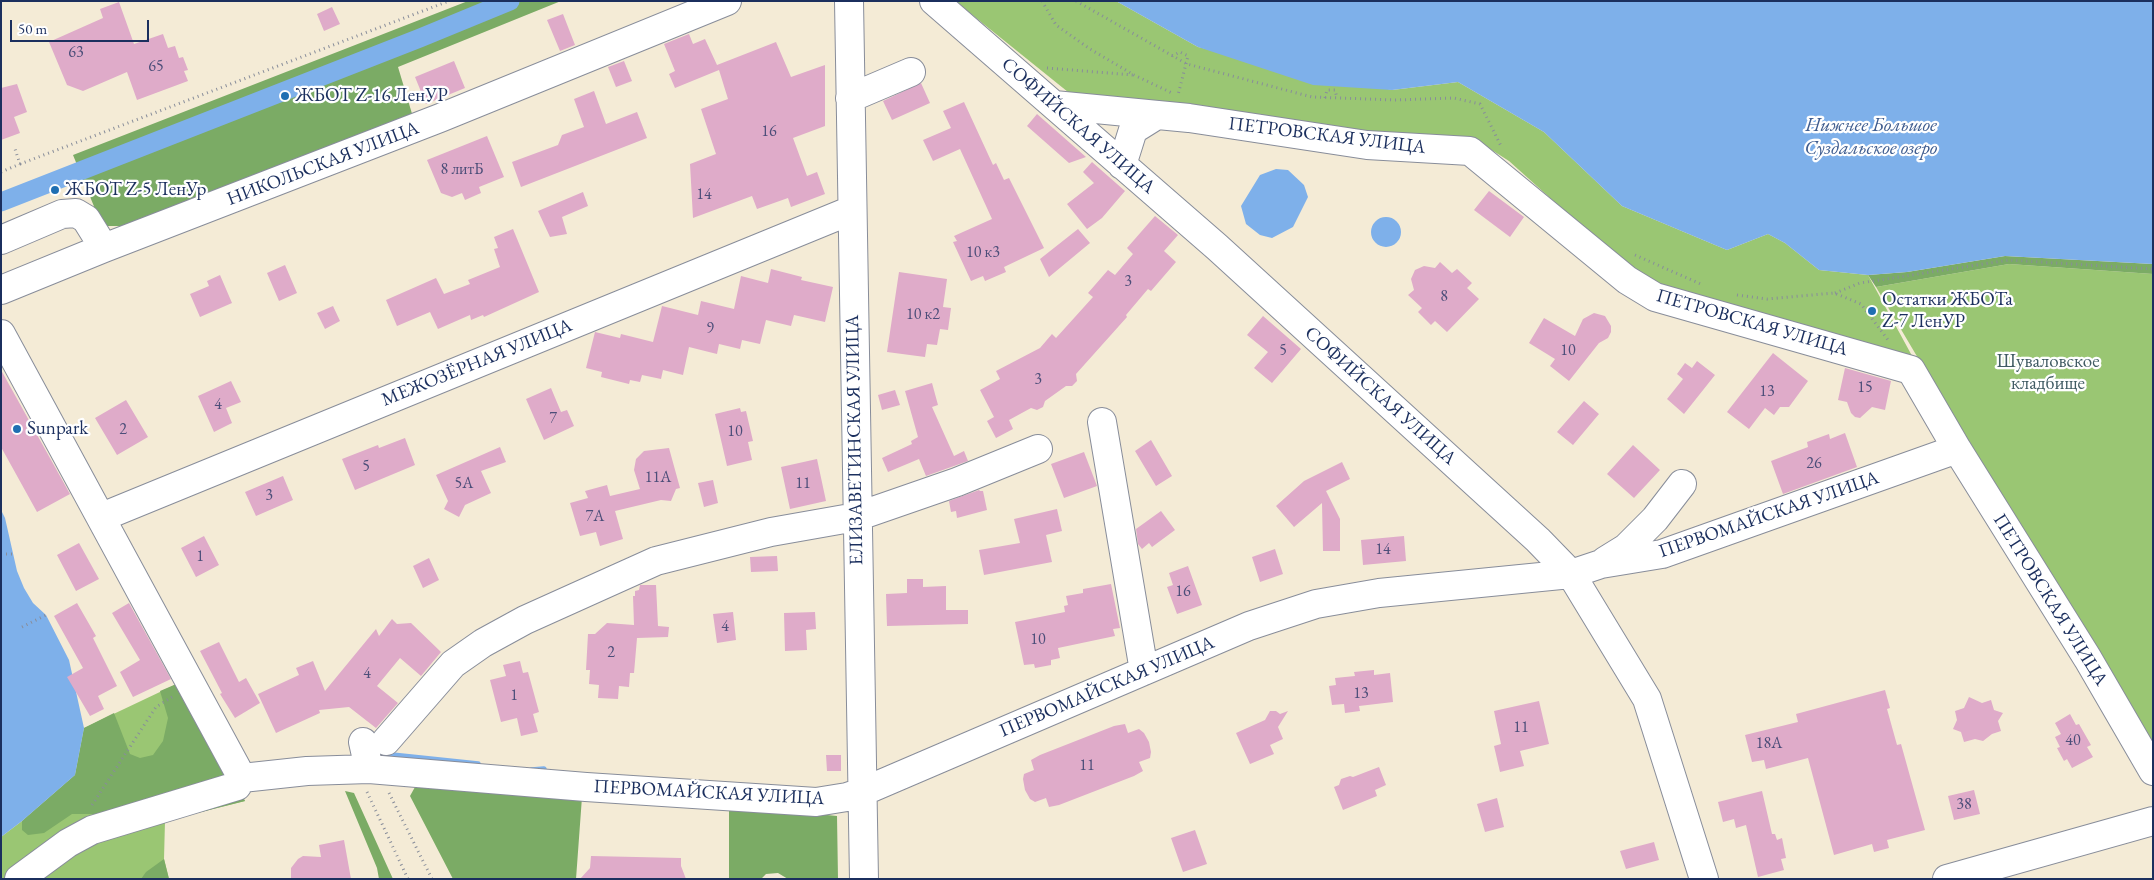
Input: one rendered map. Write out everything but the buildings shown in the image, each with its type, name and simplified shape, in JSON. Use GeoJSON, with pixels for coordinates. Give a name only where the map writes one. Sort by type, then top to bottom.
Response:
{"type":"FeatureCollection","features":[{"type":"Feature","properties":{"kind":"street","name":"НИКОЛЬСКАЯ УЛИЦА"},"geometry":{"type":"LineString","coordinates":[[1,290],[104,248],[399,135],[727,1]]}},
{"type":"Feature","properties":{"kind":"street","name":"СОФИЙСКАЯ УЛИЦА"},"geometry":{"type":"LineString","coordinates":[[934,1],[1217,247],[1532,534],[1571,574],[1648,699],[1704,879]]}},
{"type":"Feature","properties":{"kind":"street","name":"ЕЛИЗАВЕТИНСКАЯ УЛИЦА"},"geometry":{"type":"LineString","coordinates":[[851,7],[850,98],[856,517],[864,879]]}},
{"type":"Feature","properties":{"kind":"street"},"geometry":{"type":"LineString","coordinates":[[850,98],[911,72]]}},
{"type":"Feature","properties":{"kind":"street","name":"ПЕТРОВСКАЯ УЛИЦА"},"geometry":{"type":"LineString","coordinates":[[1054,104],[1157,115],[1367,145],[1470,151],[1627,280],[1655,297],[1911,370],[1957,449],[2088,659],[2153,771]]}},
{"type":"Feature","properties":{"kind":"street"},"geometry":{"type":"LineString","coordinates":[[1122,165],[1133,130],[1157,115]]}},
{"type":"Feature","properties":{"kind":"street","name":"МЕЖОЗЁРНАЯ УЛИЦА"},"geometry":{"type":"LineString","coordinates":[[102,517],[852,210]]}},
{"type":"Feature","properties":{"kind":"street"},"geometry":{"type":"LineString","coordinates":[[1,240],[62,214],[76,214],[86,219],[104,248]]}},
{"type":"Feature","properties":{"kind":"street"},"geometry":{"type":"LineString","coordinates":[[1,334],[242,778],[237,786],[92,830],[68,844],[19,879]]}},
{"type":"Feature","properties":{"kind":"street"},"geometry":{"type":"LineString","coordinates":[[1102,422],[1144,671]]}},
{"type":"Feature","properties":{"kind":"street"},"geometry":{"type":"LineString","coordinates":[[367,769],[375,742],[454,664],[483,643],[525,620],[656,561],[771,532],[856,517],[957,482],[1038,449]]}},
{"type":"Feature","properties":{"kind":"street","name":"ПЕРВОМАЙСКАЯ УЛИЦА"},"geometry":{"type":"LineString","coordinates":[[242,778],[306,771],[367,769],[586,788],[816,802],[847,797],[1249,626],[1316,604],[1380,593],[1571,574],[1602,564],[1662,554],[1957,449]]}},
{"type":"Feature","properties":{"kind":"street"},"geometry":{"type":"LineString","coordinates":[[1602,564],[1626,548],[1655,518],[1682,484]]}},
{"type":"Feature","properties":{"kind":"street"},"geometry":{"type":"LineString","coordinates":[[1947,879],[2153,821]]}},
{"type":"Feature","properties":{"kind":"path"},"geometry":{"type":"LineString","coordinates":[[1,172],[448,1]]}},
{"type":"Feature","properties":{"kind":"path"},"geometry":{"type":"LineString","coordinates":[[1042,1],[1056,25],[1090,49],[1134,75],[1178,95],[1187,97]]}},
{"type":"Feature","properties":{"kind":"path"},"geometry":{"type":"LineString","coordinates":[[1172,56],[1180,52],[1188,56],[1178,95]]}},
{"type":"Feature","properties":{"kind":"path"},"geometry":{"type":"LineString","coordinates":[[1046,68],[1134,75]]}},
{"type":"Feature","properties":{"kind":"path"},"geometry":{"type":"LineString","coordinates":[[1325,98],[1327,90],[1335,90],[1337,98]]}},
{"type":"Feature","properties":{"kind":"path"},"geometry":{"type":"LineString","coordinates":[[1498,147],[1504,151]]}},
{"type":"Feature","properties":{"kind":"path"},"geometry":{"type":"LineString","coordinates":[[16,149],[20,164]]}},
{"type":"Feature","properties":{"kind":"path"},"geometry":{"type":"LineString","coordinates":[[1834,293],[1860,283],[2009,260],[2153,269]]}},
{"type":"Feature","properties":{"kind":"path"},"geometry":{"type":"LineString","coordinates":[[1,554],[13,554]]}},
{"type":"Feature","properties":{"kind":"path"},"geometry":{"type":"LineString","coordinates":[[22,627],[46,615]]}},
{"type":"Feature","properties":{"kind":"path"},"geometry":{"type":"LineString","coordinates":[[88,811],[156,707],[191,684]]}},
{"type":"Feature","properties":{"kind":"path"},"geometry":{"type":"LineString","coordinates":[[367,769],[390,838],[408,879]]}},
{"type":"Feature","properties":{"kind":"path"},"geometry":{"type":"LineString","coordinates":[[367,769],[432,879]]}},
{"type":"Feature","properties":{"kind":"green space"},"geometry":{"type":"Polygon","coordinates":[[[468,1],[561,1],[398,67],[413,117],[139,226],[102,226],[73,155],[468,1]]]}},
{"type":"Feature","properties":{"kind":"green space"},"geometry":{"type":"Polygon","coordinates":[[[955,1],[1116,1],[1198,47],[1392,90],[1458,82],[1544,132],[1622,206],[1727,250],[1768,234],[1785,243],[1819,270],[1868,275],[1917,365],[1664,292],[1638,277],[1509,161],[1476,140],[1370,133],[1068,92],[955,1]]]}},
{"type":"Feature","properties":{"kind":"green space"},"geometry":{"type":"Polygon","coordinates":[[[2005,256],[2153,264],[2153,274],[2009,264],[1876,287],[1868,275],[1907,272],[2005,256]]]}},
{"type":"Feature","properties":{"kind":"green space","name":"Шуваловское кладбище"},"geometry":{"type":"Polygon","coordinates":[[[2009,264],[2153,274],[2153,756],[1876,287],[2009,264]]]}},
{"type":"Feature","properties":{"kind":"green space"},"geometry":{"type":"Polygon","coordinates":[[[181,682],[245,801],[165,821],[164,859],[169,879],[1,879],[1,837],[75,775],[84,728],[181,682]]]}},
{"type":"Feature","properties":{"kind":"green space"},"geometry":{"type":"Polygon","coordinates":[[[181,682],[245,801],[165,821],[104,814],[72,814],[44,833],[28,835],[22,830],[22,821],[75,775],[84,728],[114,713],[130,754],[140,758],[153,755],[163,741],[168,718],[160,691],[181,682]]]}},
{"type":"Feature","properties":{"kind":"green space"},"geometry":{"type":"Polygon","coordinates":[[[428,785],[582,797],[576,879],[453,879],[410,796],[415,787],[428,785]]]}},
{"type":"Feature","properties":{"kind":"green space"},"geometry":{"type":"Polygon","coordinates":[[[345,791],[354,793],[393,879],[379,879],[377,868],[345,791]]]}},
{"type":"Feature","properties":{"kind":"green space"},"geometry":{"type":"Polygon","coordinates":[[[729,805],[837,816],[838,879],[788,879],[778,873],[766,874],[761,879],[729,879],[729,805]]]}},
{"type":"Feature","properties":{"kind":"green space"},"geometry":{"type":"Polygon","coordinates":[[[164,859],[169,879],[141,879],[146,872],[164,859]]]}},
{"type":"Feature","properties":{"kind":"water","name":"Нижнее Большое Суздальское озеро"},"geometry":{"type":"Polygon","coordinates":[[[1116,1],[2153,1],[2153,264],[2005,256],[1907,272],[1868,275],[1819,270],[1785,243],[1768,234],[1727,250],[1622,206],[1544,132],[1458,82],[1392,90],[1313,85],[1198,47],[1116,1]]]}},
{"type":"Feature","properties":{"kind":"water"},"geometry":{"type":"Polygon","coordinates":[[[1276,169],[1288,170],[1304,185],[1308,197],[1293,227],[1272,238],[1260,235],[1246,224],[1241,206],[1260,175],[1276,169]]]}},
{"type":"Feature","properties":{"kind":"water"},"geometry":{"type":"Polygon","coordinates":[[[1386,217],[1397,221],[1401,232],[1397,243],[1386,247],[1375,243],[1371,232],[1375,221],[1386,217]]]}},
{"type":"Feature","properties":{"kind":"water"},"geometry":{"type":"Polygon","coordinates":[[[1,510],[5,518],[17,571],[24,588],[33,603],[46,615],[69,660],[84,728],[75,775],[1,837],[1,510]]]}},
{"type":"Feature","properties":{"kind":"waterway"},"geometry":{"type":"LineString","coordinates":[[1,202],[510,1]]}},
{"type":"Feature","properties":{"kind":"waterway"},"geometry":{"type":"LineString","coordinates":[[373,753],[478,764]]}},
{"type":"Feature","properties":{"kind":"waterway"},"geometry":{"type":"LineString","coordinates":[[532,770],[544,769]]}},
{"type":"Feature","properties":{"kind":"place","name":"ЖБОТ Z-16 ЛенУР"},"geometry":{"type":"Point","coordinates":[285,96]}},
{"type":"Feature","properties":{"kind":"place","name":"ЖБОТ Z-5 ЛенУр"},"geometry":{"type":"Point","coordinates":[55,190]}},
{"type":"Feature","properties":{"kind":"place","name":"Остатки ЖБОТа Z-7 ЛенУР"},"geometry":{"type":"Point","coordinates":[1872,311]}},
{"type":"Feature","properties":{"kind":"place","name":"Sunpark"},"geometry":{"type":"Point","coordinates":[17,429]}}]}
